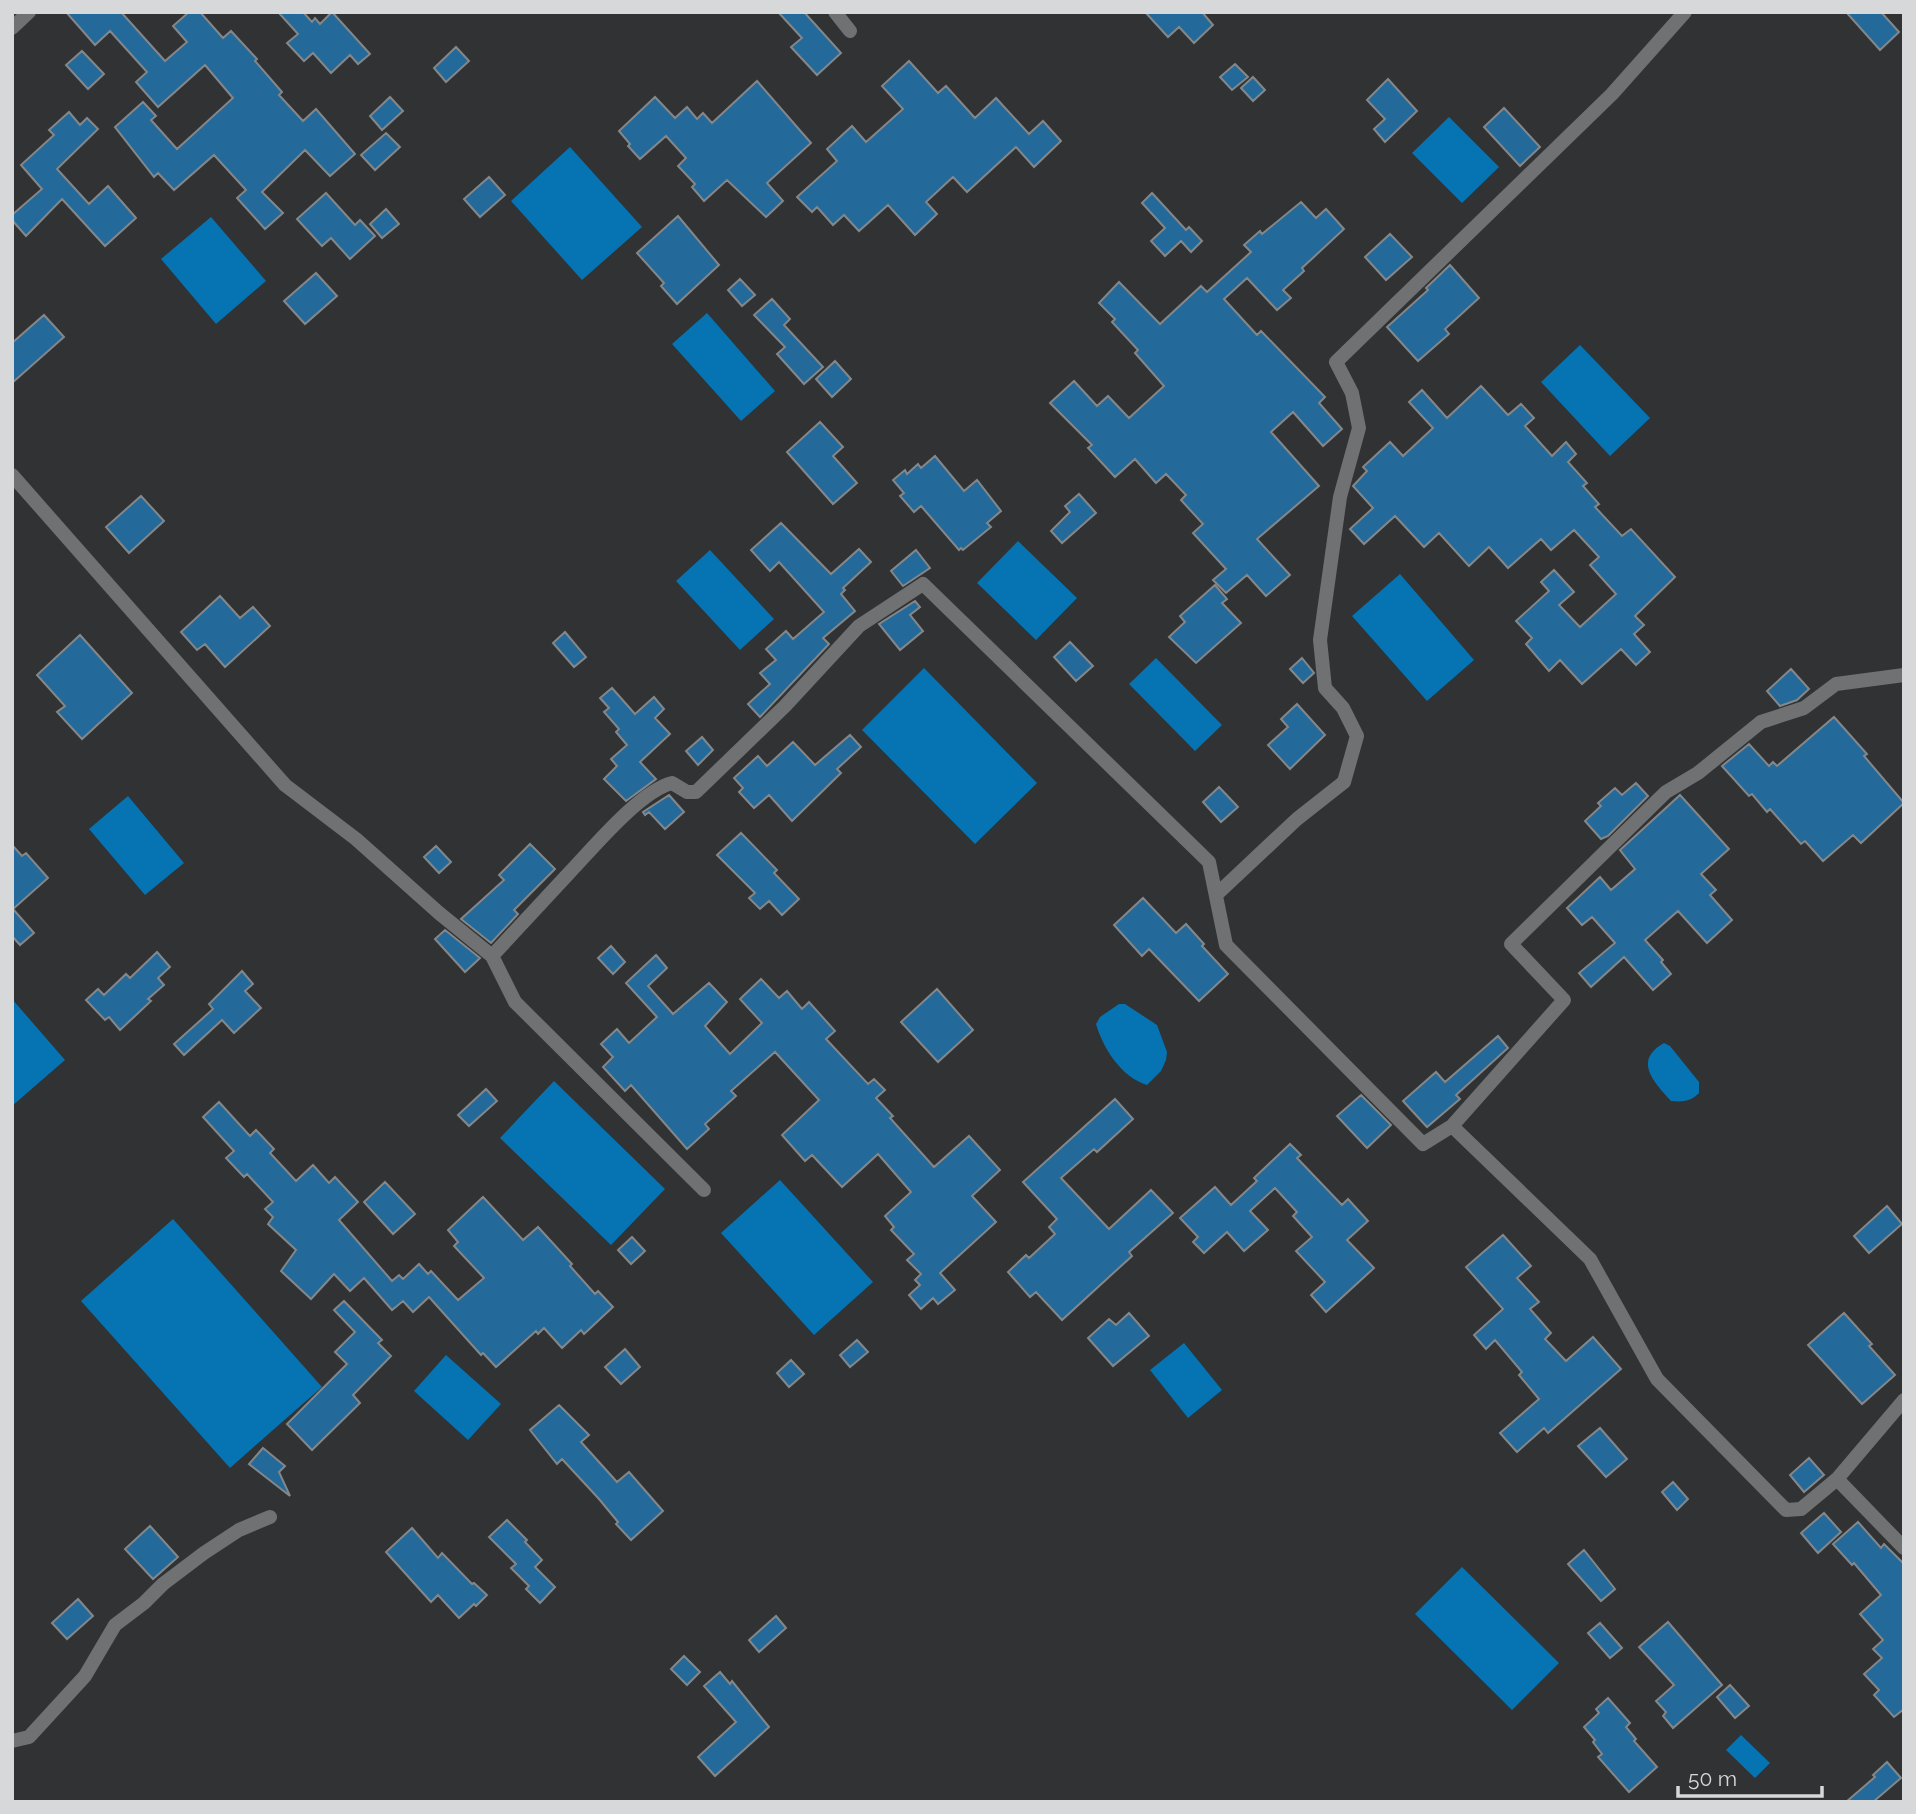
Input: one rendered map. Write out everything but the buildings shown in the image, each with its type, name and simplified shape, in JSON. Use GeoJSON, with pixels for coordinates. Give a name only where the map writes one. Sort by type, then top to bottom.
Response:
{"type":"FeatureCollection","features":[{"type":"Feature","properties":{"kind":"street"},"geometry":{"type":"LineString","coordinates":[[12,28],[29,12]]}},
{"type":"Feature","properties":{"kind":"street"},"geometry":{"type":"LineString","coordinates":[[835,12],[850,31]]}},
{"type":"Feature","properties":{"kind":"street"},"geometry":{"type":"LineString","coordinates":[[1216,895],[1297,819],[1344,782],[1357,736],[1343,709],[1325,688],[1320,640],[1340,498],[1359,428],[1352,393],[1336,362],[1612,94],[1685,12]]}},
{"type":"Feature","properties":{"kind":"street"},"geometry":{"type":"LineString","coordinates":[[12,475],[285,786],[356,839],[439,914],[492,956],[515,1002],[704,1190]]}},
{"type":"Feature","properties":{"kind":"street"},"geometry":{"type":"LineString","coordinates":[[492,956],[616,823],[666,784],[672,783],[687,792],[696,792],[785,706],[859,626],[923,584],[1209,862],[1226,945],[1423,1144],[1452,1126],[1564,1000],[1511,944],[1666,792],[1698,773],[1761,722],[1804,708],[1836,684],[1904,675]]}},
{"type":"Feature","properties":{"kind":"street"},"geometry":{"type":"LineString","coordinates":[[1452,1126],[1590,1259],[1657,1379],[1786,1510],[1801,1509],[1837,1479],[1904,1400]]}},
{"type":"Feature","properties":{"kind":"street"},"geometry":{"type":"LineString","coordinates":[[1837,1479],[1904,1548]]}},
{"type":"Feature","properties":{"kind":"street"},"geometry":{"type":"LineString","coordinates":[[12,1741],[29,1737],[85,1676],[115,1625],[204,1553],[239,1530],[270,1517]]}},
{"type":"Feature","properties":{"kind":"water"},"geometry":{"type":"Polygon","coordinates":[[[1449,117],[1499,167],[1462,203],[1412,153],[1449,117]]]}},
{"type":"Feature","properties":{"kind":"water"},"geometry":{"type":"Polygon","coordinates":[[[570,147],[642,227],[582,280],[511,201],[570,147]]]}},
{"type":"Feature","properties":{"kind":"water"},"geometry":{"type":"Polygon","coordinates":[[[211,217],[266,281],[216,324],[161,259],[211,217]]]}},
{"type":"Feature","properties":{"kind":"water"},"geometry":{"type":"Polygon","coordinates":[[[707,313],[775,391],[741,421],[672,344],[707,313]]]}},
{"type":"Feature","properties":{"kind":"water"},"geometry":{"type":"Polygon","coordinates":[[[1580,345],[1650,418],[1610,456],[1541,382],[1580,345]]]}},
{"type":"Feature","properties":{"kind":"water"},"geometry":{"type":"Polygon","coordinates":[[[1018,541],[1077,598],[1036,640],[977,583],[1018,541]]]}},
{"type":"Feature","properties":{"kind":"water"},"geometry":{"type":"Polygon","coordinates":[[[710,550],[774,619],[740,650],[676,581],[710,550]]]}},
{"type":"Feature","properties":{"kind":"water"},"geometry":{"type":"Polygon","coordinates":[[[1400,574],[1474,660],[1427,701],[1352,616],[1400,574]]]}},
{"type":"Feature","properties":{"kind":"water"},"geometry":{"type":"Polygon","coordinates":[[[1156,658],[1222,725],[1195,751],[1129,684],[1156,658]]]}},
{"type":"Feature","properties":{"kind":"water"},"geometry":{"type":"Polygon","coordinates":[[[924,668],[1037,783],[975,844],[862,730],[924,668]]]}},
{"type":"Feature","properties":{"kind":"water"},"geometry":{"type":"Polygon","coordinates":[[[128,796],[184,863],[145,895],[89,829],[128,796]]]}},
{"type":"Feature","properties":{"kind":"water"},"geometry":{"type":"Polygon","coordinates":[[[12,999],[65,1060],[12,1106],[12,999]]]}},
{"type":"Feature","properties":{"kind":"water"},"geometry":{"type":"Polygon","coordinates":[[[1119,1004],[1125,1004],[1157,1025],[1167,1052],[1161,1071],[1147,1085],[1121,1069],[1108,1052],[1099,1033],[1096,1024],[1100,1017],[1119,1004]]]}},
{"type":"Feature","properties":{"kind":"water"},"geometry":{"type":"Polygon","coordinates":[[[1664,1043],[1670,1046],[1699,1082],[1699,1093],[1689,1100],[1671,1101],[1653,1079],[1648,1065],[1649,1057],[1664,1043]]]}},
{"type":"Feature","properties":{"kind":"water"},"geometry":{"type":"Polygon","coordinates":[[[554,1081],[665,1189],[611,1245],[500,1138],[554,1081]]]}},
{"type":"Feature","properties":{"kind":"water"},"geometry":{"type":"Polygon","coordinates":[[[780,1180],[873,1282],[814,1335],[721,1233],[780,1180]]]}},
{"type":"Feature","properties":{"kind":"water"},"geometry":{"type":"Polygon","coordinates":[[[173,1219],[322,1387],[230,1468],[81,1301],[173,1219]]]}},
{"type":"Feature","properties":{"kind":"water"},"geometry":{"type":"Polygon","coordinates":[[[1184,1343],[1222,1390],[1188,1418],[1150,1370],[1184,1343]]]}},
{"type":"Feature","properties":{"kind":"water"},"geometry":{"type":"Polygon","coordinates":[[[446,1355],[501,1404],[468,1440],[414,1391],[446,1355]]]}},
{"type":"Feature","properties":{"kind":"water"},"geometry":{"type":"Polygon","coordinates":[[[1462,1567],[1559,1663],[1512,1710],[1415,1614],[1462,1567]]]}},
{"type":"Feature","properties":{"kind":"water"},"geometry":{"type":"Polygon","coordinates":[[[1741,1735],[1770,1763],[1755,1778],[1726,1750],[1741,1735]]]}}]}
